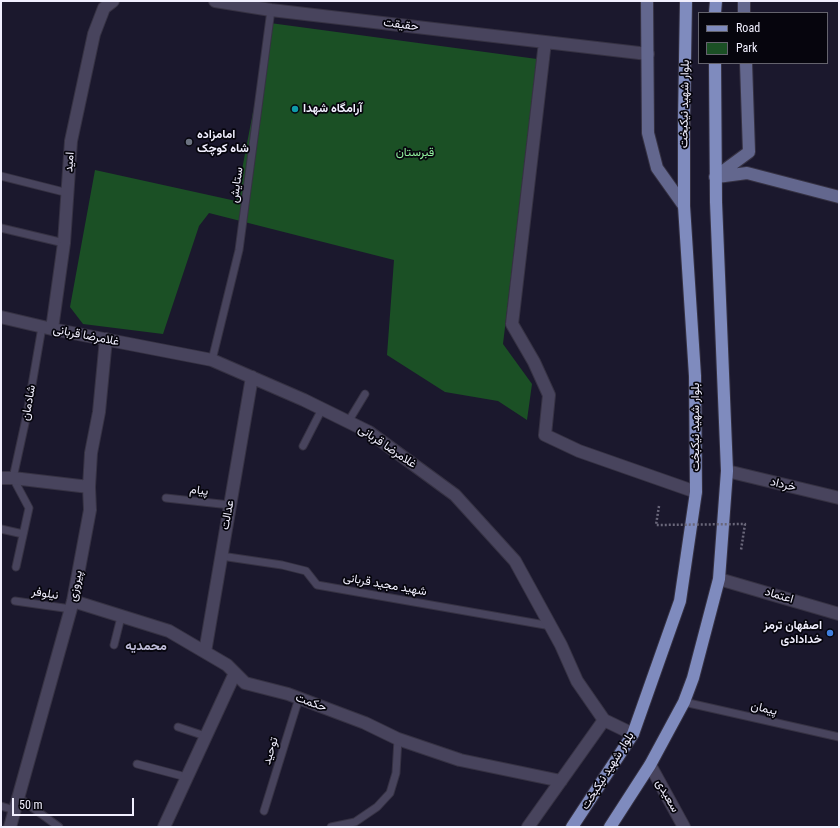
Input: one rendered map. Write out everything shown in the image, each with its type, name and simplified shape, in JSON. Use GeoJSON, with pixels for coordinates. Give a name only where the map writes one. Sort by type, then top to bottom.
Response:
{"type":"FeatureCollection","features":[{"type":"Feature","properties":{"kind":"main road","name":"بلوار شهید نیکبخت"},"geometry":{"type":"LineString","coordinates":[[572,827],[633,734],[680,601],[696,492],[695,376],[684,206],[686,1]]}},
{"type":"Feature","properties":{"kind":"main road"},"geometry":{"type":"LineString","coordinates":[[715,12],[716,1]]}},
{"type":"Feature","properties":{"kind":"main road"},"geometry":{"type":"LineString","coordinates":[[610,827],[650,765],[684,702],[693,678],[719,579],[727,471],[716,177],[715,64]]}},
{"type":"Feature","properties":{"kind":"street","name":"امید"},"geometry":{"type":"LineString","coordinates":[[47,328],[64,243],[71,141],[94,34],[104,8],[113,1]]}},
{"type":"Feature","properties":{"kind":"street"},"geometry":{"type":"LineString","coordinates":[[216,1],[272,6]]}},
{"type":"Feature","properties":{"kind":"street"},"geometry":{"type":"LineString","coordinates":[[262,1],[272,6]]}},
{"type":"Feature","properties":{"kind":"street"},"geometry":{"type":"LineString","coordinates":[[647,1],[648,133],[657,168],[684,206]]}},
{"type":"Feature","properties":{"kind":"street"},"geometry":{"type":"LineString","coordinates":[[744,1],[744,12]]}},
{"type":"Feature","properties":{"kind":"street","name":"حقیقت"},"geometry":{"type":"LineString","coordinates":[[272,6],[648,54]]}},
{"type":"Feature","properties":{"kind":"street"},"geometry":{"type":"LineString","coordinates":[[545,42],[512,324],[534,362],[548,395],[545,435],[579,451],[696,492]]}},
{"type":"Feature","properties":{"kind":"street"},"geometry":{"type":"LineString","coordinates":[[716,177],[749,152],[746,64]]}},
{"type":"Feature","properties":{"kind":"street"},"geometry":{"type":"LineString","coordinates":[[716,177],[747,173],[839,196]]}},
{"type":"Feature","properties":{"kind":"street","name":"غلامرضا قربانی"},"geometry":{"type":"LineString","coordinates":[[1,317],[47,328],[212,360],[322,409],[369,432],[455,495],[515,561],[561,645],[577,681],[604,720],[633,734]]}},
{"type":"Feature","properties":{"kind":"street","name":"پیروزی"},"geometry":{"type":"LineString","coordinates":[[10,827],[72,605],[90,510],[89,487],[91,453],[99,412],[106,339]]}},
{"type":"Feature","properties":{"kind":"street","name":"عدالت"},"geometry":{"type":"LineString","coordinates":[[205,652],[252,377]]}},
{"type":"Feature","properties":{"kind":"street","name":"خرداد"},"geometry":{"type":"LineString","coordinates":[[727,471],[839,498]]}},
{"type":"Feature","properties":{"kind":"street"},"geometry":{"type":"LineString","coordinates":[[1,478],[13,478],[89,487]]}},
{"type":"Feature","properties":{"kind":"street","name":"اعتماد"},"geometry":{"type":"LineString","coordinates":[[719,579],[839,614]]}},
{"type":"Feature","properties":{"kind":"street","name":"حکمت"},"geometry":{"type":"LineString","coordinates":[[72,605],[121,617],[169,632],[227,665],[245,683],[299,698],[365,723],[398,739],[460,760],[561,781]]}},
{"type":"Feature","properties":{"kind":"street"},"geometry":{"type":"LineString","coordinates":[[164,827],[235,673]]}},
{"type":"Feature","properties":{"kind":"street"},"geometry":{"type":"LineString","coordinates":[[528,827],[604,720]]}},
{"type":"Feature","properties":{"kind":"street","name":"سعیدی"},"geometry":{"type":"LineString","coordinates":[[650,765],[684,827]]}},
{"type":"Feature","properties":{"kind":"lane","name":"ستایش"},"geometry":{"type":"LineString","coordinates":[[212,360],[239,250],[272,6]]}},
{"type":"Feature","properties":{"kind":"lane"},"geometry":{"type":"LineString","coordinates":[[1,176],[68,193]]}},
{"type":"Feature","properties":{"kind":"lane"},"geometry":{"type":"LineString","coordinates":[[1,228],[64,243]]}},
{"type":"Feature","properties":{"kind":"lane","name":"شادمان"},"geometry":{"type":"LineString","coordinates":[[13,478],[47,328]]}},
{"type":"Feature","properties":{"kind":"lane"},"geometry":{"type":"LineString","coordinates":[[348,422],[365,394]]}},
{"type":"Feature","properties":{"kind":"lane"},"geometry":{"type":"LineString","coordinates":[[302,446],[322,409]]}},
{"type":"Feature","properties":{"kind":"lane"},"geometry":{"type":"LineString","coordinates":[[13,478],[28,508],[16,567]]}},
{"type":"Feature","properties":{"kind":"lane","name":"پیام"},"geometry":{"type":"LineString","coordinates":[[166,498],[230,506]]}},
{"type":"Feature","properties":{"kind":"lane"},"geometry":{"type":"LineString","coordinates":[[1,529],[23,534]]}},
{"type":"Feature","properties":{"kind":"lane","name":"شهید مجید قربانی"},"geometry":{"type":"LineString","coordinates":[[221,556],[282,565],[306,571],[317,585],[551,626]]}},
{"type":"Feature","properties":{"kind":"lane","name":"نیلوفر"},"geometry":{"type":"LineString","coordinates":[[15,601],[72,605]]}},
{"type":"Feature","properties":{"kind":"lane"},"geometry":{"type":"LineString","coordinates":[[114,645],[121,617]]}},
{"type":"Feature","properties":{"kind":"lane","name":"توحید"},"geometry":{"type":"LineString","coordinates":[[264,811],[299,698]]}},
{"type":"Feature","properties":{"kind":"lane","name":"پیمان"},"geometry":{"type":"LineString","coordinates":[[684,702],[839,737]]}},
{"type":"Feature","properties":{"kind":"lane"},"geometry":{"type":"LineString","coordinates":[[178,727],[205,736]]}},
{"type":"Feature","properties":{"kind":"lane"},"geometry":{"type":"LineString","coordinates":[[331,827],[355,822],[377,807],[390,793],[396,773],[398,739]]}},
{"type":"Feature","properties":{"kind":"lane"},"geometry":{"type":"LineString","coordinates":[[137,764],[186,777]]}},
{"type":"Feature","properties":{"kind":"lane"},"geometry":{"type":"LineString","coordinates":[[18,797],[59,827]]}},
{"type":"Feature","properties":{"kind":"lane"},"geometry":{"type":"LineString","coordinates":[[1,806],[14,810]]}},
{"type":"Feature","properties":{"kind":"path"},"geometry":{"type":"LineString","coordinates":[[659,506],[656,524],[745,524],[741,550]]}},
{"type":"Feature","properties":{"kind":"green space","name":"قبرستان"},"geometry":{"type":"Polygon","coordinates":[[[270,23],[537,59],[503,344],[532,384],[527,420],[498,401],[445,392],[387,355],[394,260],[209,213],[199,226],[163,334],[83,324],[70,307],[95,170],[236,201],[270,23]]]}},
{"type":"Feature","properties":{"kind":"place","name":"آرامگاه شهدا"},"geometry":{"type":"Point","coordinates":[295,109]}},
{"type":"Feature","properties":{"kind":"place","name":"امامزاده شاه کوچک"},"geometry":{"type":"Point","coordinates":[189,142]}},
{"type":"Feature","properties":{"kind":"place","name":"اصفهان ترمز خدادادی"},"geometry":{"type":"Point","coordinates":[830,633]}},
{"type":"Feature","properties":{"kind":"district","name":"محمدیه"},"geometry":{"type":"Point","coordinates":[146,647]}}]}
